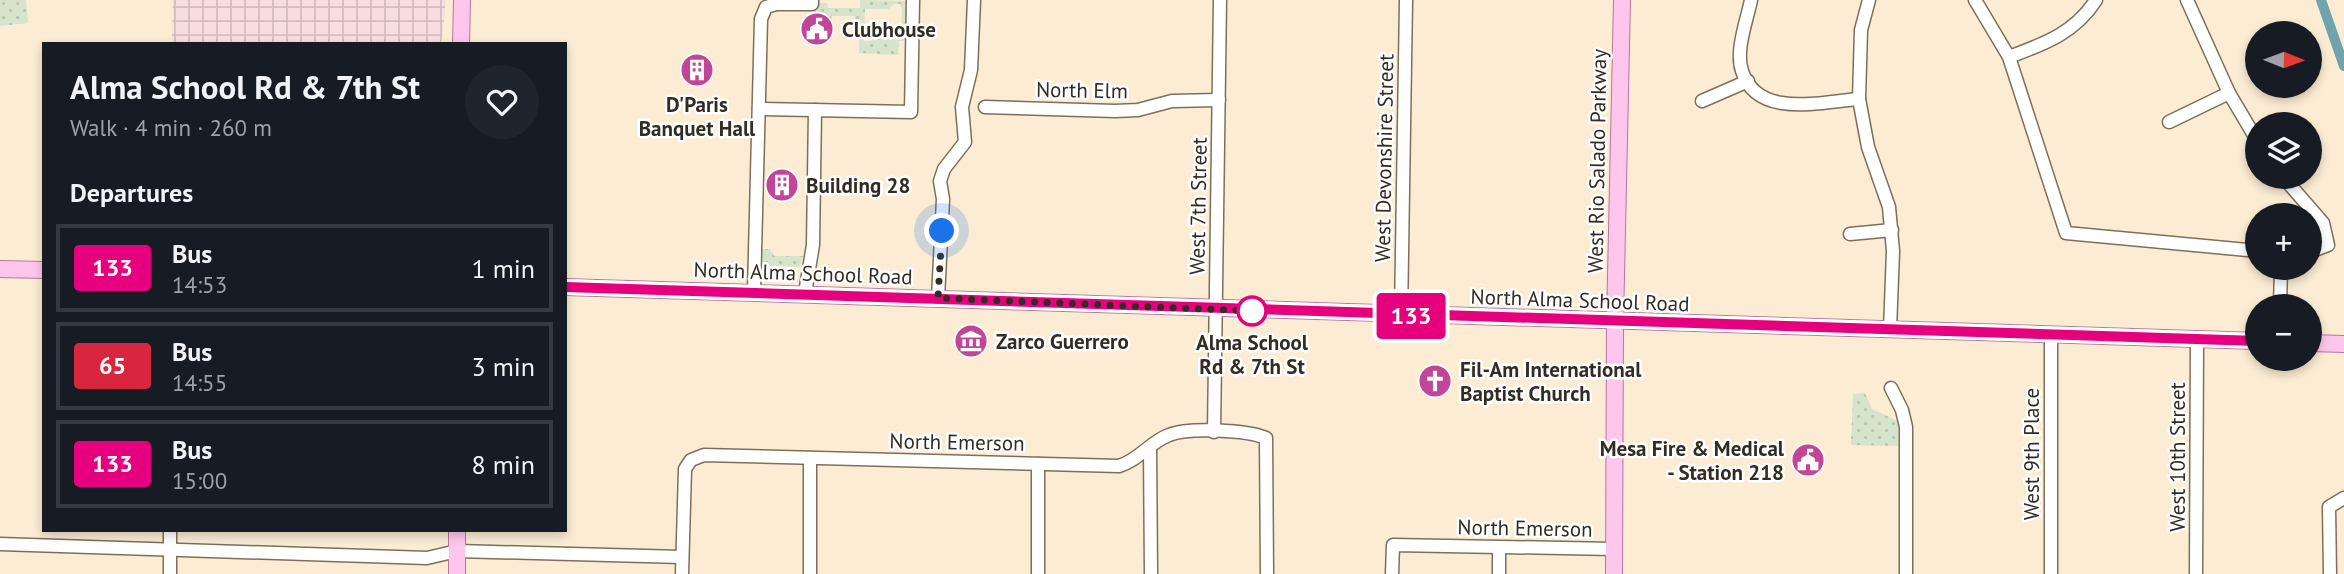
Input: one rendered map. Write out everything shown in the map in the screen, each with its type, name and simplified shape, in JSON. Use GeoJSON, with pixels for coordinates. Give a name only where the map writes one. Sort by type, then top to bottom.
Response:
{"type":"FeatureCollection","features":[{"type":"Feature","properties":{"kind":"main road"},"geometry":{"type":"LineString","coordinates":[[461,42],[462,0]]}},
{"type":"Feature","properties":{"kind":"main road","name":"West Rio Salado Parkway"},"geometry":{"type":"LineString","coordinates":[[1614,574],[1615,322],[1622,0]]}},
{"type":"Feature","properties":{"kind":"main road"},"geometry":{"type":"LineString","coordinates":[[0,269],[42,270]]}},
{"type":"Feature","properties":{"kind":"main road","name":"North Alma School Road"},"geometry":{"type":"LineString","coordinates":[[567,287],[754,291],[1401,316],[2245,341]]}},
{"type":"Feature","properties":{"kind":"main road"},"geometry":{"type":"LineString","coordinates":[[2322,343],[2344,344]]}},
{"type":"Feature","properties":{"kind":"main road"},"geometry":{"type":"LineString","coordinates":[[457,532],[457,574]]}},
{"type":"Feature","properties":{"kind":"street"},"geometry":{"type":"LineString","coordinates":[[754,291],[761,19],[766,7],[776,4],[812,4],[812,0]]}},
{"type":"Feature","properties":{"kind":"street"},"geometry":{"type":"LineString","coordinates":[[759,109],[911,111],[913,0]]}},
{"type":"Feature","properties":{"kind":"street"},"geometry":{"type":"LineString","coordinates":[[938,298],[943,199],[940,181],[944,169],[960,153],[965,142],[962,107],[971,70],[974,0]]}},
{"type":"Feature","properties":{"kind":"street","name":"West 7th Street"},"geometry":{"type":"LineString","coordinates":[[1213,432],[1220,0]]}},
{"type":"Feature","properties":{"kind":"street","name":"West Devonshire Street"},"geometry":{"type":"LineString","coordinates":[[1401,316],[1406,0]]}},
{"type":"Feature","properties":{"kind":"street"},"geometry":{"type":"LineString","coordinates":[[1751,0],[1741,52],[1741,69],[1763,99],[1778,103],[1858,99]]}},
{"type":"Feature","properties":{"kind":"street"},"geometry":{"type":"LineString","coordinates":[[1869,0],[1861,30],[1858,99],[1868,147],[1889,207],[1892,230],[1890,330]]}},
{"type":"Feature","properties":{"kind":"street"},"geometry":{"type":"LineString","coordinates":[[1975,0],[2009,57],[2066,233],[2245,250]]}},
{"type":"Feature","properties":{"kind":"street"},"geometry":{"type":"LineString","coordinates":[[2009,57],[2064,34],[2082,19],[2096,0]]}},
{"type":"Feature","properties":{"kind":"street"},"geometry":{"type":"LineString","coordinates":[[2187,0],[2229,93],[2245,120]]}},
{"type":"Feature","properties":{"kind":"street"},"geometry":{"type":"LineString","coordinates":[[1702,101],[1748,81]]}},
{"type":"Feature","properties":{"kind":"street"},"geometry":{"type":"LineString","coordinates":[[2169,122],[2229,93]]}},
{"type":"Feature","properties":{"kind":"street","name":"North Elm"},"geometry":{"type":"LineString","coordinates":[[985,107],[1138,110],[1172,101],[1219,100]]}},
{"type":"Feature","properties":{"kind":"street"},"geometry":{"type":"LineString","coordinates":[[805,293],[813,245],[814,110]]}},
{"type":"Feature","properties":{"kind":"street"},"geometry":{"type":"LineString","coordinates":[[2293,189],[2306,203]]}},
{"type":"Feature","properties":{"kind":"street"},"geometry":{"type":"LineString","coordinates":[[2322,222],[2328,245],[2322,247]]}},
{"type":"Feature","properties":{"kind":"street"},"geometry":{"type":"LineString","coordinates":[[1850,234],[1892,230]]}},
{"type":"Feature","properties":{"kind":"street","name":"West 9th Place"},"geometry":{"type":"LineString","coordinates":[[2050,574],[2051,334]]}},
{"type":"Feature","properties":{"kind":"street","name":"West 10th Street"},"geometry":{"type":"LineString","coordinates":[[2196,574],[2197,340]]}},
{"type":"Feature","properties":{"kind":"street"},"geometry":{"type":"LineString","coordinates":[[1891,388],[1902,410],[1906,427],[1906,574]]}},
{"type":"Feature","properties":{"kind":"street"},"geometry":{"type":"LineString","coordinates":[[1213,432],[1255,433],[1266,438],[1267,574]]}},
{"type":"Feature","properties":{"kind":"street","name":"North Emerson"},"geometry":{"type":"LineString","coordinates":[[682,557],[685,469],[691,460],[704,456],[1119,466],[1134,461],[1170,435],[1213,432]]}},
{"type":"Feature","properties":{"kind":"street"},"geometry":{"type":"LineString","coordinates":[[1150,447],[1151,574]]}},
{"type":"Feature","properties":{"kind":"street"},"geometry":{"type":"LineString","coordinates":[[810,458],[810,574]]}},
{"type":"Feature","properties":{"kind":"street"},"geometry":{"type":"LineString","coordinates":[[1038,464],[1038,574]]}},
{"type":"Feature","properties":{"kind":"street"},"geometry":{"type":"LineString","coordinates":[[2330,574],[2329,507],[2344,498]]}},
{"type":"Feature","properties":{"kind":"street"},"geometry":{"type":"LineString","coordinates":[[170,532],[170,574]]}},
{"type":"Feature","properties":{"kind":"street"},"geometry":{"type":"LineString","coordinates":[[0,544],[427,558],[457,551],[682,557],[682,574]]}},
{"type":"Feature","properties":{"kind":"street","name":"North Emerson"},"geometry":{"type":"LineString","coordinates":[[1392,574],[1393,545],[1614,550]]}},
{"type":"Feature","properties":{"kind":"street"},"geometry":{"type":"LineString","coordinates":[[1499,548],[1499,574]]}},
{"type":"Feature","properties":{"kind":"shaded area"},"geometry":{"type":"Polygon","coordinates":[[[173,0],[446,0],[441,42],[172,42],[173,0]]]}},
{"type":"Feature","properties":{"kind":"green space"},"geometry":{"type":"Polygon","coordinates":[[[0,0],[26,0],[28,23],[0,26],[0,0]]]}},
{"type":"Feature","properties":{"kind":"green space"},"geometry":{"type":"Polygon","coordinates":[[[860,0],[907,1],[905,41],[899,41],[898,55],[859,53],[859,21],[855,21],[855,16],[832,16],[832,40],[828,43],[825,40],[825,24],[814,22],[815,3],[827,3],[828,8],[860,8],[860,0]],[[894,4],[889,9],[865,9],[864,41],[875,37],[901,37],[900,4],[894,4]]]}},
{"type":"Feature","properties":{"kind":"green space"},"geometry":{"type":"Polygon","coordinates":[[[761,249],[770,249],[774,256],[803,256],[800,267],[761,266],[761,249]]]}},
{"type":"Feature","properties":{"kind":"green space"},"geometry":{"type":"Polygon","coordinates":[[[1865,393],[1872,409],[1898,421],[1899,446],[1851,445],[1853,394],[1865,393]]]}},
{"type":"Feature","properties":{"kind":"waterway"},"geometry":{"type":"LineString","coordinates":[[2321,0],[2344,66]]}},
{"type":"Feature","properties":{"kind":"bus line","name":"133"},"geometry":{"type":"LineString","coordinates":[[567,287],[726,290],[1517,320],[2245,341]]}},
{"type":"Feature","properties":{"kind":"place","name":"Clubhouse"},"geometry":{"type":"Point","coordinates":[817,29]}},
{"type":"Feature","properties":{"kind":"place","name":"D'Paris Banquet Hall"},"geometry":{"type":"Point","coordinates":[697,70]}},
{"type":"Feature","properties":{"kind":"place","name":"Building 28"},"geometry":{"type":"Point","coordinates":[782,185]}},
{"type":"Feature","properties":{"kind":"place","name":"Alma School Rd & 7th St"},"geometry":{"type":"Point","coordinates":[1252,311]}},
{"type":"Feature","properties":{"kind":"place","name":"Zarco Guerrero"},"geometry":{"type":"Point","coordinates":[971,341]}},
{"type":"Feature","properties":{"kind":"place","name":"Fil-Am International Baptist Church"},"geometry":{"type":"Point","coordinates":[1435,381]}},
{"type":"Feature","properties":{"kind":"place","name":"Mesa Fire & Medical - Station 218"},"geometry":{"type":"Point","coordinates":[1808,460]}},
{"type":"Feature","properties":{"kind":"route"},"geometry":{"type":"LineString","coordinates":[[942,231],[938,298],[1252,311]]}}]}
